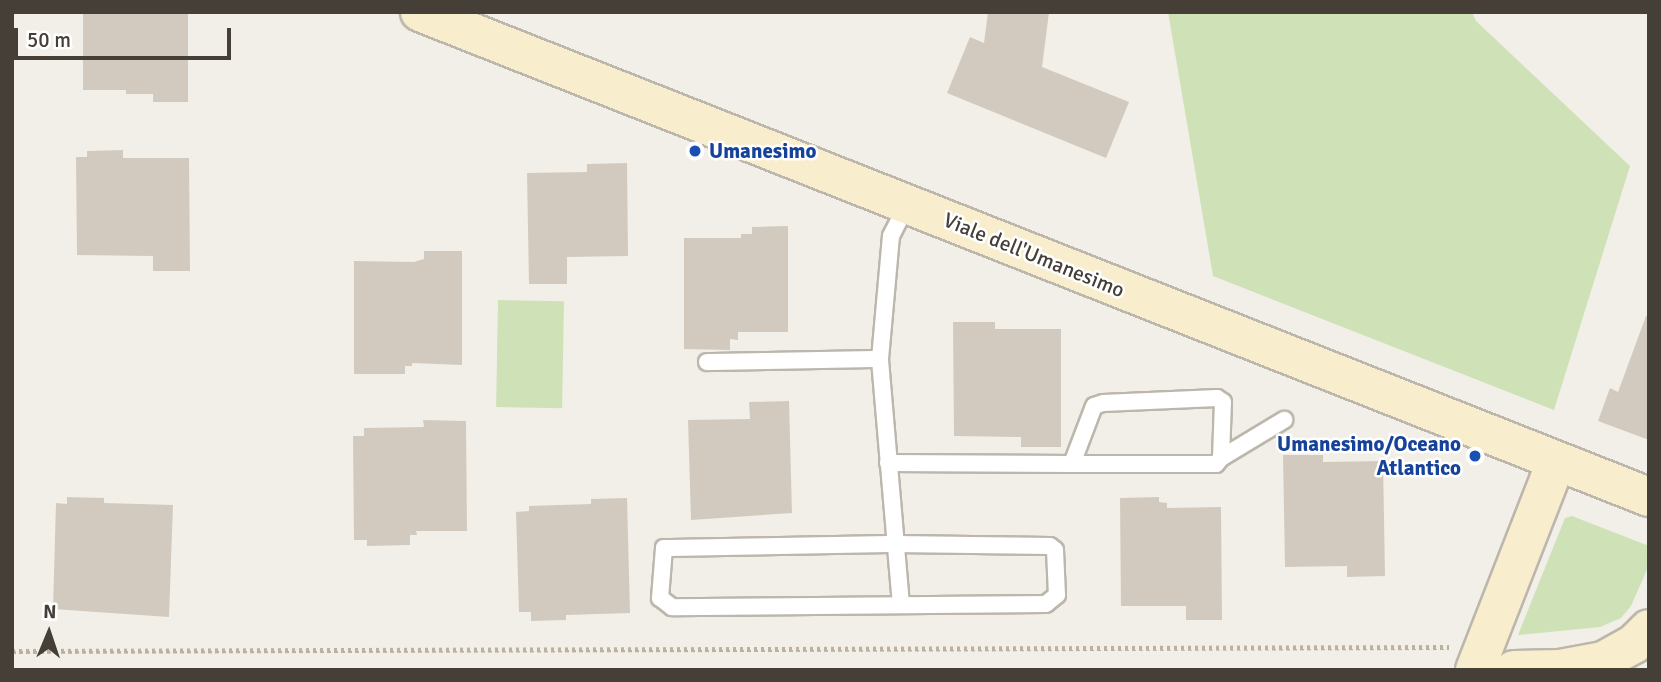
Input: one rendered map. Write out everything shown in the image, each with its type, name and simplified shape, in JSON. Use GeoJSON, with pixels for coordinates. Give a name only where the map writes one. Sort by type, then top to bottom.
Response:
{"type":"FeatureCollection","features":[{"type":"Feature","properties":{"kind":"street","name":"Viale dell'Umanesimo"},"geometry":{"type":"LineString","coordinates":[[420,12],[1649,497]]}},
{"type":"Feature","properties":{"kind":"street"},"geometry":{"type":"LineString","coordinates":[[1480,658],[1556,461]]}},
{"type":"Feature","properties":{"kind":"street"},"geometry":{"type":"LineString","coordinates":[[1514,670],[1560,668],[1603,661],[1634,644],[1649,629]]}},
{"type":"Feature","properties":{"kind":"lane"},"geometry":{"type":"LineString","coordinates":[[901,605],[880,359],[891,236],[906,204]]}},
{"type":"Feature","properties":{"kind":"lane"},"geometry":{"type":"LineString","coordinates":[[707,362],[880,359]]}},
{"type":"Feature","properties":{"kind":"lane"},"geometry":{"type":"LineString","coordinates":[[1072,464],[1094,406],[1102,403],[1217,398],[1223,401],[1224,408],[1221,458]]}},
{"type":"Feature","properties":{"kind":"lane"},"geometry":{"type":"LineString","coordinates":[[888,463],[1216,464],[1221,458],[1284,420]]}},
{"type":"Feature","properties":{"kind":"lane"},"geometry":{"type":"LineString","coordinates":[[1040,544],[1055,550],[1058,595],[1046,604],[901,605],[671,607],[660,598],[664,548],[1040,544]]}},
{"type":"Feature","properties":{"kind":"path"},"geometry":{"type":"LineString","coordinates":[[12,651],[1480,658]]}},
{"type":"Feature","properties":{"kind":"green space"},"geometry":{"type":"Polygon","coordinates":[[[1168,12],[1472,12],[1476,21],[1630,166],[1554,410],[1213,276],[1168,12]]]}},
{"type":"Feature","properties":{"kind":"green space"},"geometry":{"type":"Polygon","coordinates":[[[498,300],[564,301],[562,408],[496,407],[498,300]]]}},
{"type":"Feature","properties":{"kind":"green space"},"geometry":{"type":"Polygon","coordinates":[[[1572,516],[1649,546],[1649,565],[1631,606],[1621,618],[1600,627],[1518,635],[1565,518],[1572,516]]]}},
{"type":"Feature","properties":{"kind":"building"},"geometry":{"type":"Polygon","coordinates":[[[83,12],[188,12],[188,102],[153,102],[153,94],[126,94],[126,90],[83,90],[83,12]]]}},
{"type":"Feature","properties":{"kind":"building"},"geometry":{"type":"Polygon","coordinates":[[[988,12],[1049,12],[1042,67],[1129,102],[1106,158],[947,93],[970,37],[984,43],[988,12]]]}},
{"type":"Feature","properties":{"kind":"building"},"geometry":{"type":"Polygon","coordinates":[[[123,150],[123,158],[189,158],[190,271],[153,271],[153,256],[77,255],[76,157],[87,157],[87,151],[123,150]]]}},
{"type":"Feature","properties":{"kind":"building"},"geometry":{"type":"Polygon","coordinates":[[[627,163],[628,256],[567,257],[567,284],[529,284],[527,173],[587,172],[587,164],[627,163]]]}},
{"type":"Feature","properties":{"kind":"building"},"geometry":{"type":"Polygon","coordinates":[[[788,226],[788,332],[738,332],[738,340],[730,339],[730,350],[684,349],[684,238],[741,238],[741,234],[752,234],[752,227],[788,226]]]}},
{"type":"Feature","properties":{"kind":"building"},"geometry":{"type":"Polygon","coordinates":[[[424,251],[462,251],[462,365],[412,363],[412,366],[405,366],[405,374],[354,374],[354,261],[414,262],[424,259],[424,251]]]}},
{"type":"Feature","properties":{"kind":"building"},"geometry":{"type":"Polygon","coordinates":[[[1646,316],[1649,317],[1649,440],[1598,421],[1610,388],[1618,392],[1646,316]]]}},
{"type":"Feature","properties":{"kind":"building"},"geometry":{"type":"Polygon","coordinates":[[[953,322],[995,322],[995,329],[1061,329],[1061,447],[1021,447],[1021,437],[954,436],[953,322]]]}},
{"type":"Feature","properties":{"kind":"building"},"geometry":{"type":"Polygon","coordinates":[[[789,401],[792,513],[691,520],[688,420],[750,419],[749,402],[789,401]]]}},
{"type":"Feature","properties":{"kind":"building"},"geometry":{"type":"Polygon","coordinates":[[[423,420],[466,421],[467,531],[416,531],[417,535],[410,535],[410,545],[367,546],[367,540],[354,540],[353,436],[364,436],[364,428],[424,427],[423,420]]]}},
{"type":"Feature","properties":{"kind":"building"},"geometry":{"type":"Polygon","coordinates":[[[1283,455],[1323,455],[1323,462],[1383,461],[1385,576],[1347,577],[1347,566],[1285,567],[1283,455]]]}},
{"type":"Feature","properties":{"kind":"building"},"geometry":{"type":"Polygon","coordinates":[[[67,497],[104,498],[104,503],[173,505],[169,617],[53,609],[56,503],[67,504],[67,497]]]}},
{"type":"Feature","properties":{"kind":"building"},"geometry":{"type":"Polygon","coordinates":[[[1159,497],[1159,502],[1167,503],[1167,508],[1221,507],[1222,620],[1186,620],[1186,606],[1121,606],[1120,498],[1159,497]]]}},
{"type":"Feature","properties":{"kind":"building"},"geometry":{"type":"Polygon","coordinates":[[[627,498],[630,613],[566,615],[566,620],[531,621],[531,612],[519,612],[516,512],[529,511],[529,506],[591,504],[591,499],[627,498]]]}},
{"type":"Feature","properties":{"kind":"place","name":"Umanesimo"},"geometry":{"type":"Point","coordinates":[695,151]}},
{"type":"Feature","properties":{"kind":"place","name":"Umanesimo/Oceano Atlantico"},"geometry":{"type":"Point","coordinates":[1475,456]}}]}
